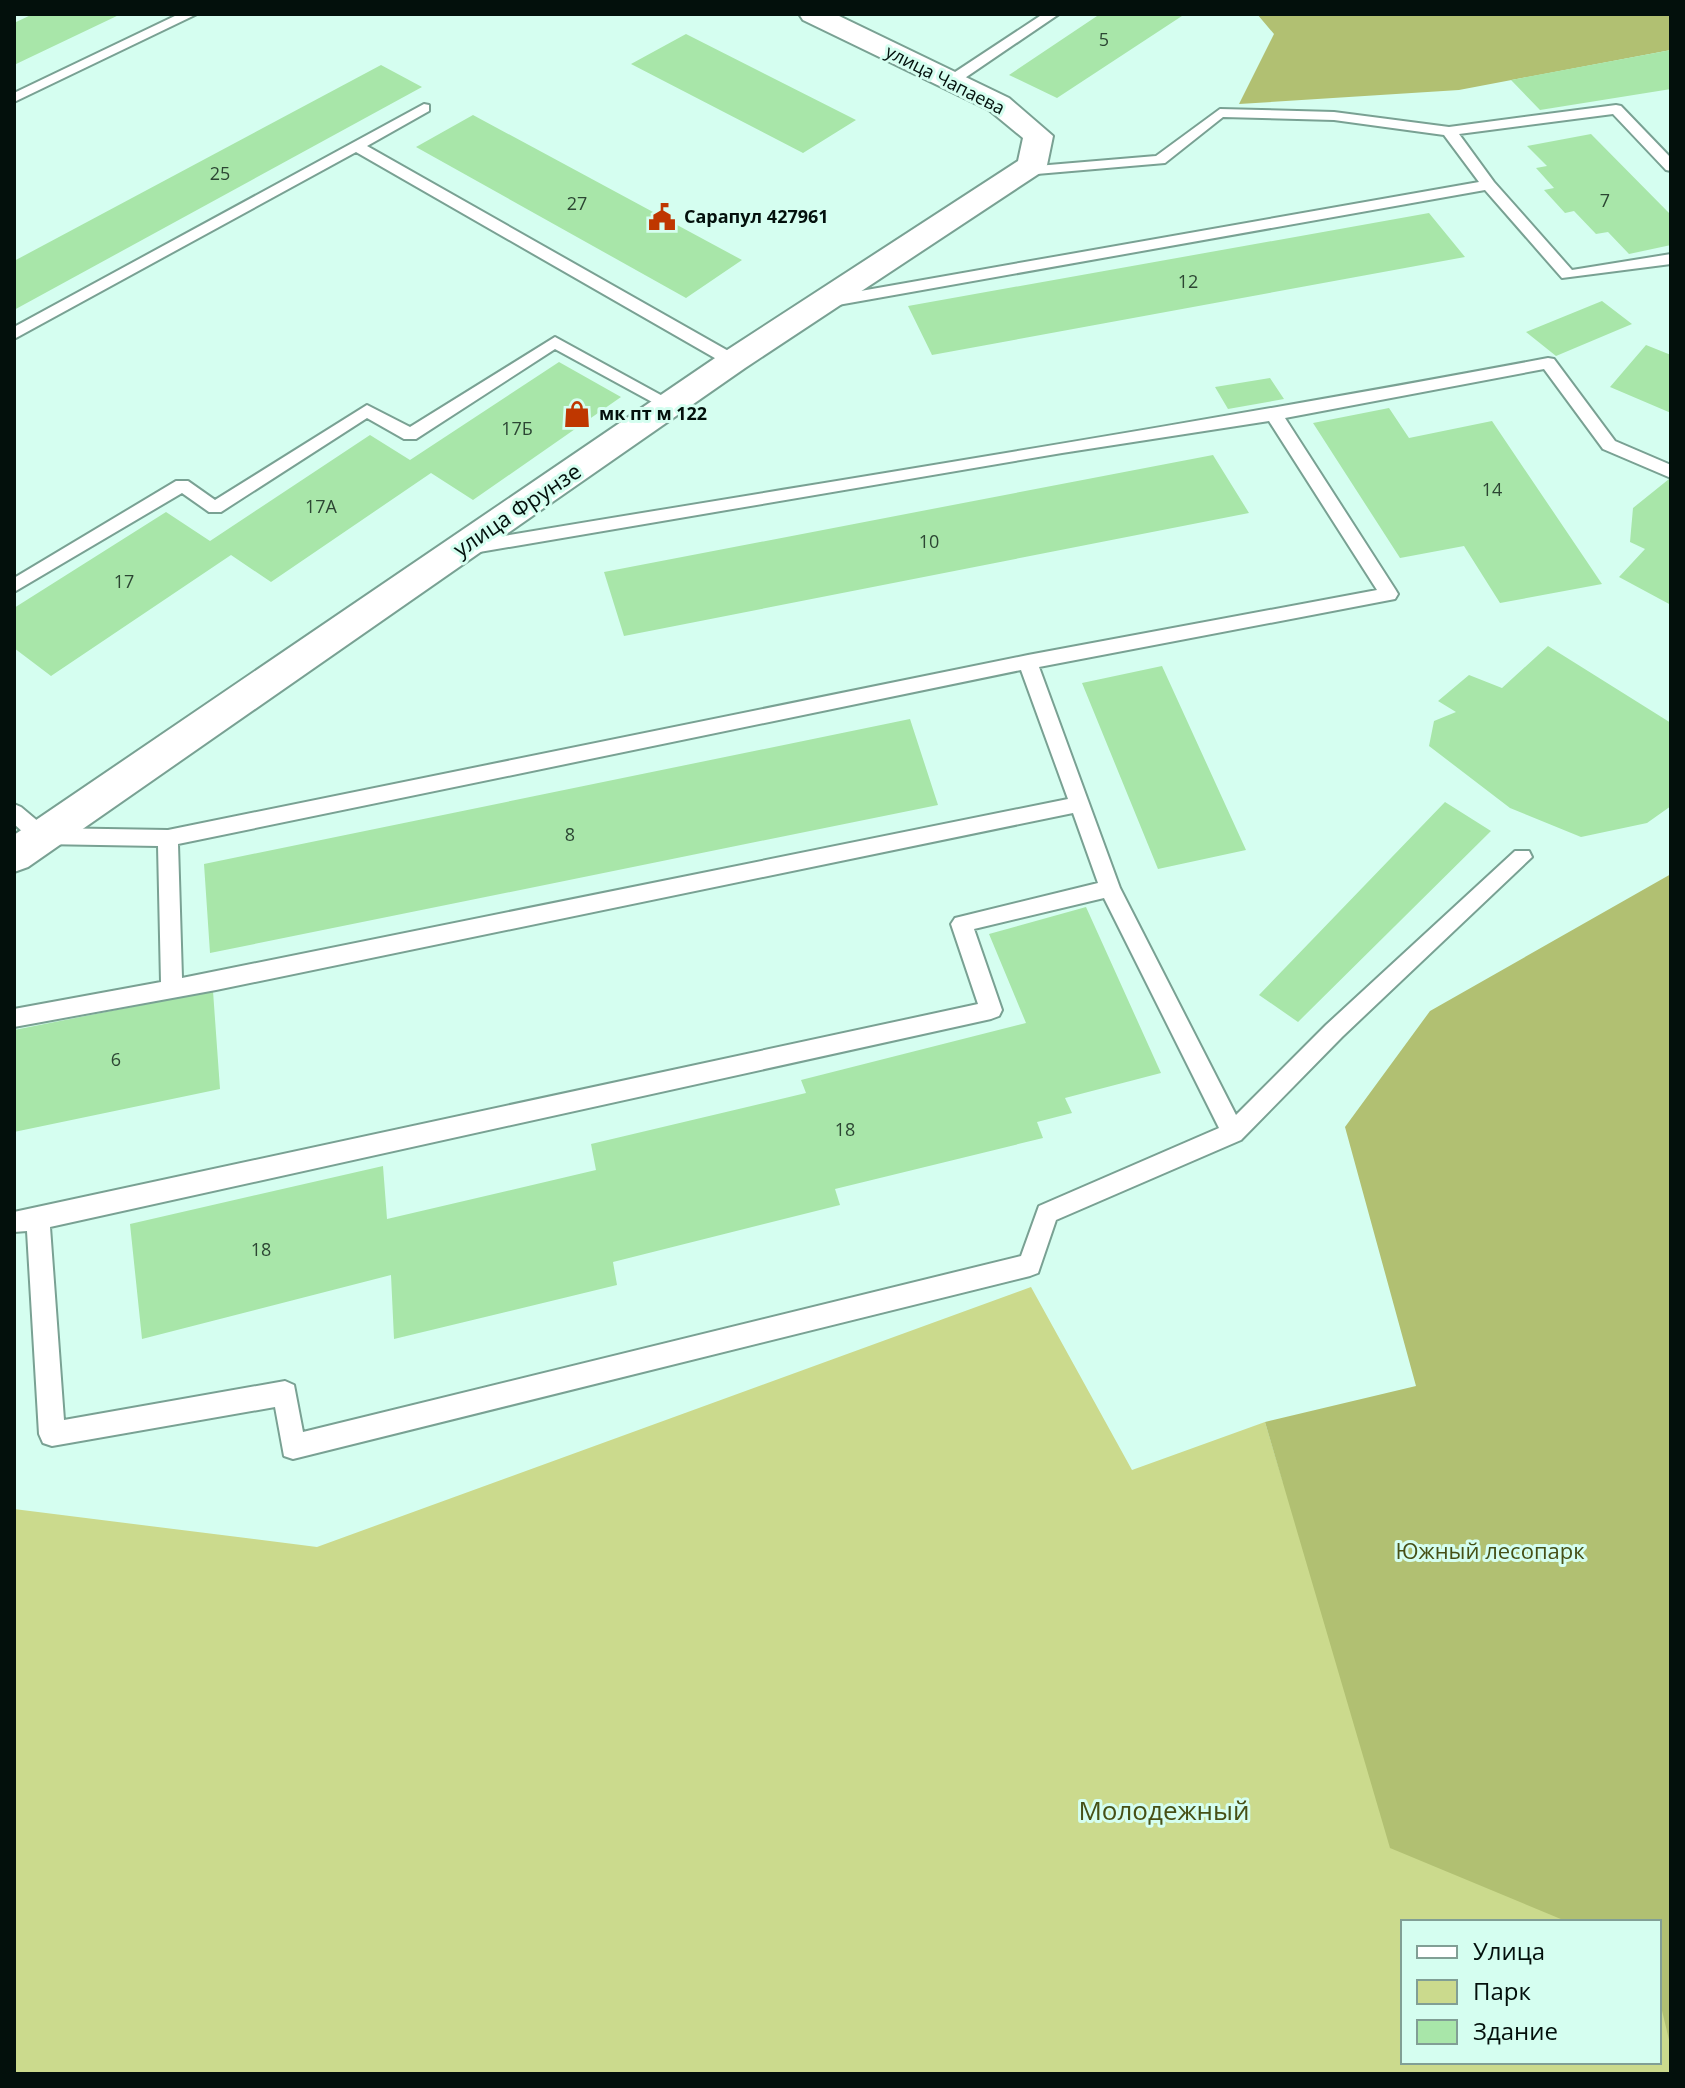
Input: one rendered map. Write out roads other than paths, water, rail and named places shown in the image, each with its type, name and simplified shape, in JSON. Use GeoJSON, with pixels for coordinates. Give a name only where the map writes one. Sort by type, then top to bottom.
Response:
{"type":"FeatureCollection","features":[{"type":"Feature","properties":{"kind":"street","name":"улица Чапаева"},"geometry":{"type":"LineString","coordinates":[[813,14],[999,104],[1038,136],[1032,165],[1025,171]]}},
{"type":"Feature","properties":{"kind":"street","name":"улица Фрунзе"},"geometry":{"type":"LineString","coordinates":[[28,846],[733,361],[1025,171]]}},
{"type":"Feature","properties":{"kind":"lane"},"geometry":{"type":"LineString","coordinates":[[14,98],[190,14]]}},
{"type":"Feature","properties":{"kind":"lane"},"geometry":{"type":"LineString","coordinates":[[951,81],[1052,14]]}},
{"type":"Feature","properties":{"kind":"lane"},"geometry":{"type":"LineString","coordinates":[[14,334],[424,108]]}},
{"type":"Feature","properties":{"kind":"lane"},"geometry":{"type":"LineString","coordinates":[[1025,171],[1160,160],[1220,113],[1334,116],[1449,131],[1616,109],[1671,167]]}},
{"type":"Feature","properties":{"kind":"lane"},"geometry":{"type":"LineString","coordinates":[[1449,131],[1489,185],[1568,275],[1671,259]]}},
{"type":"Feature","properties":{"kind":"lane"},"geometry":{"type":"LineString","coordinates":[[356,146],[733,361]]}},
{"type":"Feature","properties":{"kind":"lane"},"geometry":{"type":"LineString","coordinates":[[820,304],[1489,185]]}},
{"type":"Feature","properties":{"kind":"lane"},"geometry":{"type":"LineString","coordinates":[[14,586],[182,485],[215,508],[367,410],[410,435],[555,342],[671,405]]}},
{"type":"Feature","properties":{"kind":"lane"},"geometry":{"type":"LineString","coordinates":[[460,549],[1062,447],[1274,415],[1548,363],[1609,445],[1671,472]]}},
{"type":"Feature","properties":{"kind":"lane"},"geometry":{"type":"LineString","coordinates":[[14,812],[28,846],[168,838],[1028,662],[1389,594],[1274,415]]}},
{"type":"Feature","properties":{"kind":"lane"},"geometry":{"type":"LineString","coordinates":[[1028,662],[1110,888],[1233,1133]]}},
{"type":"Feature","properties":{"kind":"lane"},"geometry":{"type":"LineString","coordinates":[[14,1018],[172,989],[1080,804]]}},
{"type":"Feature","properties":{"kind":"lane"},"geometry":{"type":"LineString","coordinates":[[168,838],[172,989]]}},
{"type":"Feature","properties":{"kind":"lane"},"geometry":{"type":"LineString","coordinates":[[1110,888],[962,924],[991,1010],[26,1220],[52,1434],[285,1393],[293,1447],[1030,1265],[1047,1213],[1233,1133],[1334,1031],[1522,857]]}},
{"type":"Feature","properties":{"kind":"place","name":"Сарапул 427961"},"geometry":{"type":"Point","coordinates":[662,217]}},
{"type":"Feature","properties":{"kind":"place","name":"мк пт м 122"},"geometry":{"type":"Point","coordinates":[577,414]}},
{"type":"Feature","properties":{"kind":"park label","name":"Южный лесопарк"},"geometry":{"type":"Point","coordinates":[1490,1551]}},
{"type":"Feature","properties":{"kind":"park label","name":"Молодежный"},"geometry":{"type":"Point","coordinates":[1164,1811]}}]}
